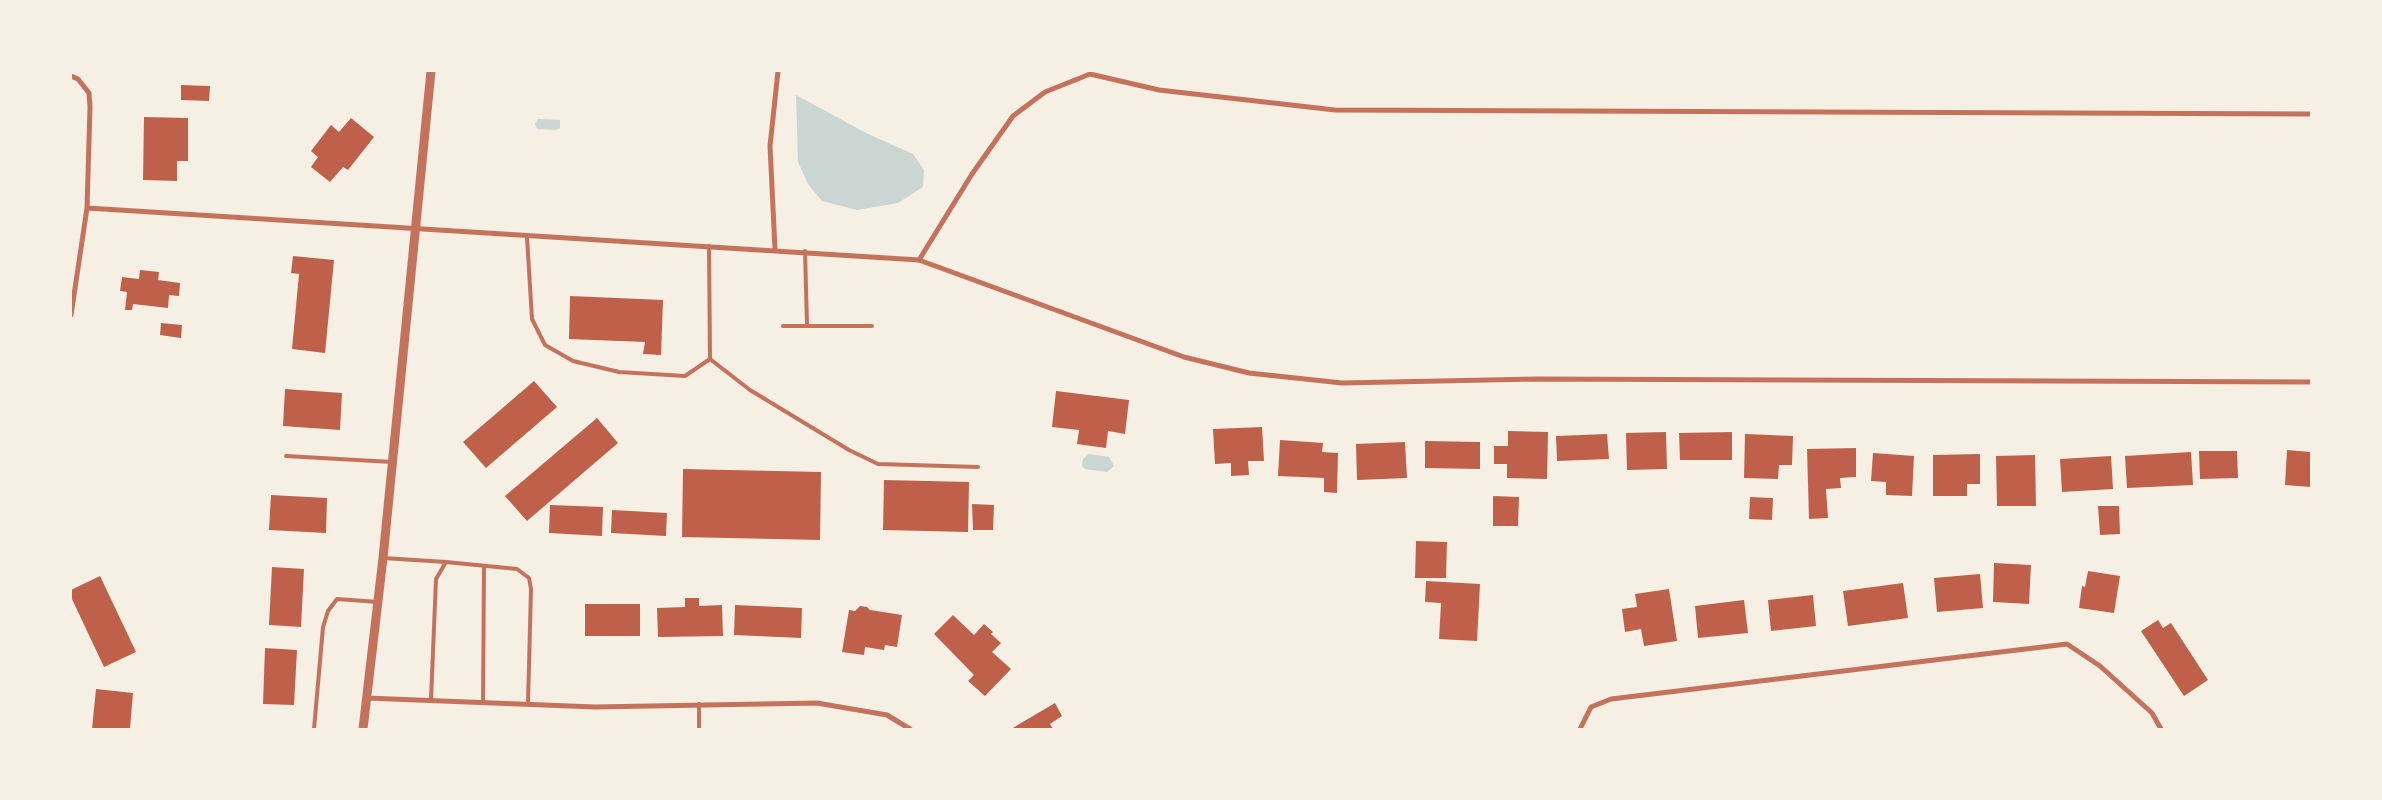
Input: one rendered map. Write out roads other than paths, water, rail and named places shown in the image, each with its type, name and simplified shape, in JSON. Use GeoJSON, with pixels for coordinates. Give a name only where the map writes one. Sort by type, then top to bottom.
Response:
{"type":"FeatureCollection","features":[{"type":"Feature","properties":{"kind":"street"},"geometry":{"type":"LineString","coordinates":[[363,729],[383,558],[431,71]]}},
{"type":"Feature","properties":{"kind":"street"},"geometry":{"type":"LineString","coordinates":[[775,249],[770,146],[778,71]]}},
{"type":"Feature","properties":{"kind":"street"},"geometry":{"type":"LineString","coordinates":[[919,260],[972,174],[1013,116],[1045,92],[1090,74],[1159,90],[1335,110],[2311,114]]}},
{"type":"Feature","properties":{"kind":"street"},"geometry":{"type":"LineString","coordinates":[[71,76],[84,86],[90,100],[87,208],[71,315]]}},
{"type":"Feature","properties":{"kind":"street"},"geometry":{"type":"LineString","coordinates":[[87,208],[527,237],[775,249],[919,260],[1184,357],[1249,373],[1342,383],[1536,379],[2311,382]]}},
{"type":"Feature","properties":{"kind":"street"},"geometry":{"type":"LineString","coordinates":[[1580,729],[1587,712],[1591,708],[1611,699],[2067,644],[2108,673],[2152,713],[2161,729]]}},
{"type":"Feature","properties":{"kind":"street"},"geometry":{"type":"LineString","coordinates":[[366,698],[595,707],[816,703],[887,715],[910,729]]}},
{"type":"Feature","properties":{"kind":"lane"},"geometry":{"type":"LineString","coordinates":[[527,237],[532,319],[545,345],[572,361],[619,372],[685,376],[710,358]]}},
{"type":"Feature","properties":{"kind":"lane"},"geometry":{"type":"LineString","coordinates":[[709,246],[710,358]]}},
{"type":"Feature","properties":{"kind":"lane"},"geometry":{"type":"LineString","coordinates":[[805,252],[806,325]]}},
{"type":"Feature","properties":{"kind":"lane"},"geometry":{"type":"LineString","coordinates":[[783,326],[872,326]]}},
{"type":"Feature","properties":{"kind":"lane"},"geometry":{"type":"LineString","coordinates":[[710,358],[750,390],[849,450],[878,464],[978,467]]}},
{"type":"Feature","properties":{"kind":"lane"},"geometry":{"type":"LineString","coordinates":[[286,456],[392,462]]}},
{"type":"Feature","properties":{"kind":"lane"},"geometry":{"type":"LineString","coordinates":[[383,558],[517,569],[529,578],[528,704]]}},
{"type":"Feature","properties":{"kind":"lane"},"geometry":{"type":"LineString","coordinates":[[431,700],[436,579],[446,562]]}},
{"type":"Feature","properties":{"kind":"lane"},"geometry":{"type":"LineString","coordinates":[[483,702],[484,566]]}},
{"type":"Feature","properties":{"kind":"lane"},"geometry":{"type":"LineString","coordinates":[[314,729],[323,627],[328,611],[337,599],[378,602]]}},
{"type":"Feature","properties":{"kind":"lane"},"geometry":{"type":"LineString","coordinates":[[699,704],[699,729]]}}]}
